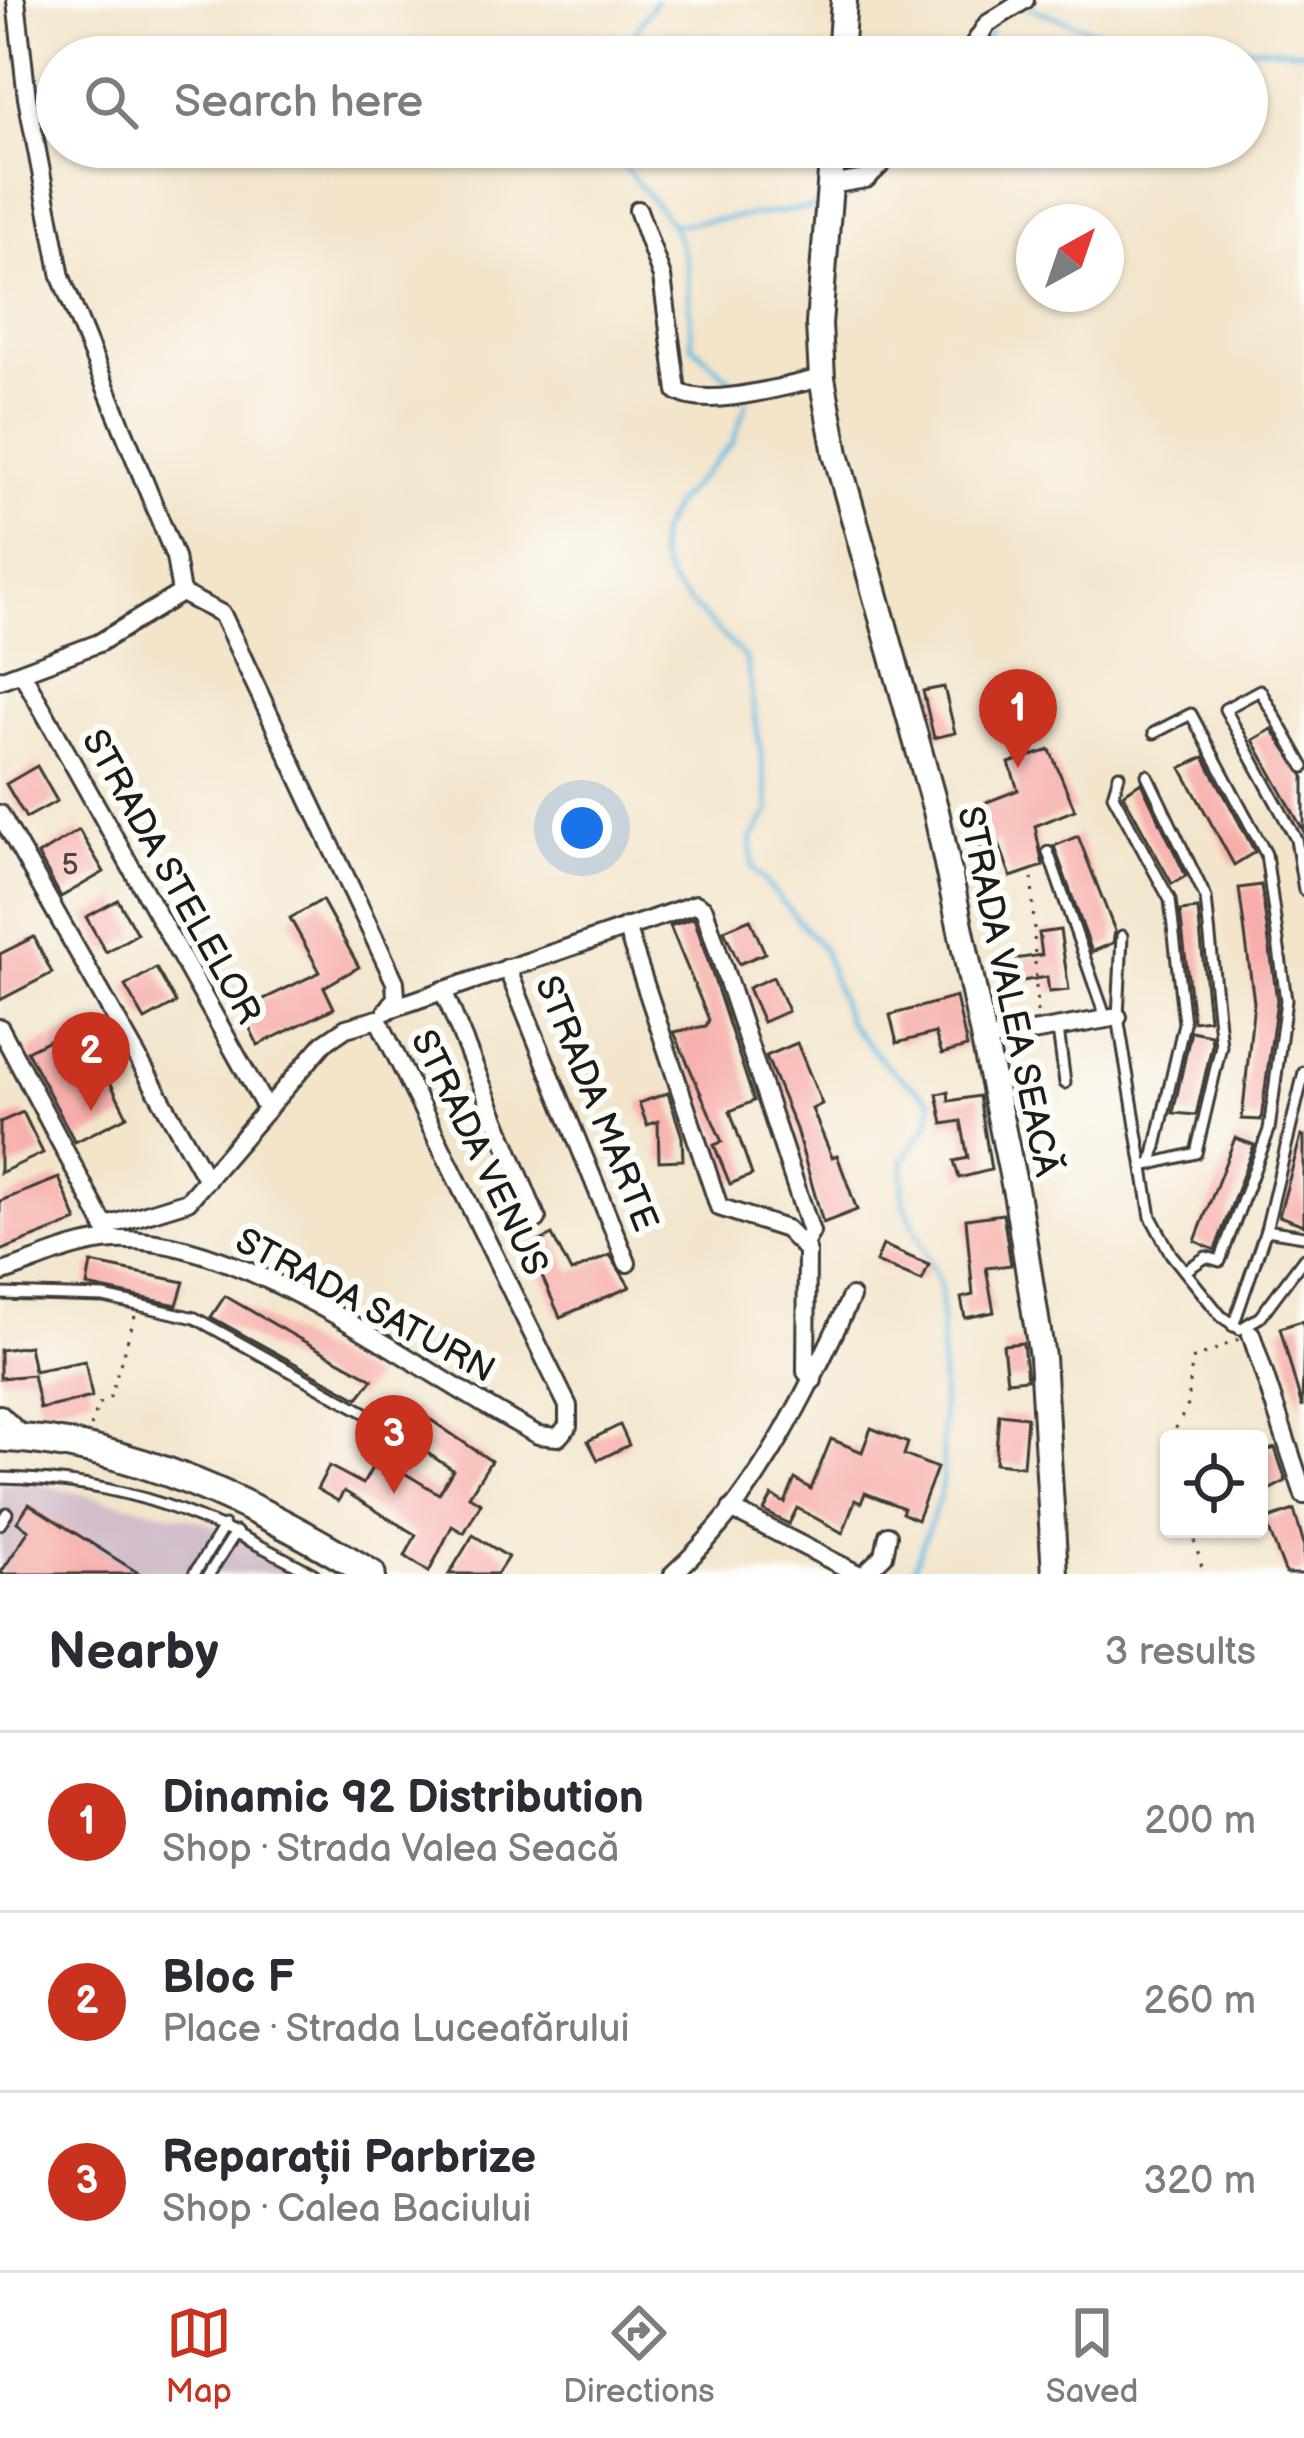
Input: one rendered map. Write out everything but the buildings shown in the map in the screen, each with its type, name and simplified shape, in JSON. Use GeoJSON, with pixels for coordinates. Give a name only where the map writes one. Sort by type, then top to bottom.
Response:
{"type":"FeatureCollection","features":[{"type":"Feature","properties":{"kind":"main road"},"geometry":{"type":"LineString","coordinates":[[841,36],[844,0]]}},
{"type":"Feature","properties":{"kind":"main road","name":"STRADA VALEA SEACĂ"},"geometry":{"type":"LineString","coordinates":[[832,168],[820,323],[822,378],[836,454],[916,727],[986,1040],[1037,1317],[1055,1574]]}},
{"type":"Feature","properties":{"kind":"main road"},"geometry":{"type":"LineString","coordinates":[[12,1438],[85,1446],[270,1516],[371,1574]]}},
{"type":"Feature","properties":{"kind":"street"},"geometry":{"type":"LineString","coordinates":[[16,0],[36,145]]}},
{"type":"Feature","properties":{"kind":"street"},"geometry":{"type":"LineString","coordinates":[[979,36],[987,24],[1025,0]]}},
{"type":"Feature","properties":{"kind":"street"},"geometry":{"type":"LineString","coordinates":[[0,680],[99,643],[181,593],[175,557],[61,277],[40,168]]}},
{"type":"Feature","properties":{"kind":"street"},"geometry":{"type":"LineString","coordinates":[[830,189],[866,179],[877,168]]}},
{"type":"Feature","properties":{"kind":"street"},"geometry":{"type":"LineString","coordinates":[[638,210],[662,277],[673,385],[689,398],[744,394],[822,378]]}},
{"type":"Feature","properties":{"kind":"street","name":"STRADA VENUS"},"geometry":{"type":"LineString","coordinates":[[181,593],[222,614],[395,982],[396,998],[383,1014],[568,1406],[568,1426],[558,1437]]}},
{"type":"Feature","properties":{"kind":"street","name":"STRADA STELELOR"},"geometry":{"type":"LineString","coordinates":[[22,673],[266,1110]]}},
{"type":"Feature","properties":{"kind":"street"},"geometry":{"type":"LineString","coordinates":[[0,814],[207,1180]]}},
{"type":"Feature","properties":{"kind":"street"},"geometry":{"type":"LineString","coordinates":[[0,1028],[108,1233],[188,1201],[334,1034],[443,990],[686,906],[704,909],[811,1232],[804,1244],[806,1372],[813,1380]]}},
{"type":"Feature","properties":{"kind":"street"},"geometry":{"type":"LineString","coordinates":[[626,927],[719,1207],[786,1229],[804,1244]]}},
{"type":"Feature","properties":{"kind":"street","name":"STRADA MARTE"},"geometry":{"type":"LineString","coordinates":[[507,968],[627,1263]]}},
{"type":"Feature","properties":{"kind":"street"},"geometry":{"type":"LineString","coordinates":[[443,990],[537,1219]]}},
{"type":"Feature","properties":{"kind":"street"},"geometry":{"type":"LineString","coordinates":[[986,1040],[1112,1018]]}},
{"type":"Feature","properties":{"kind":"street","name":"STRADA SATURN"},"geometry":{"type":"LineString","coordinates":[[0,1273],[108,1233],[183,1246],[234,1266],[525,1428],[558,1437]]}},
{"type":"Feature","properties":{"kind":"street"},"geometry":{"type":"LineString","coordinates":[[673,1574],[731,1509],[788,1430],[850,1297]]}},
{"type":"Feature","properties":{"kind":"street"},"geometry":{"type":"LineString","coordinates":[[1251,1334],[1304,1495]]}},
{"type":"Feature","properties":{"kind":"street"},"geometry":{"type":"LineString","coordinates":[[0,1414],[12,1438]]}},
{"type":"Feature","properties":{"kind":"street"},"geometry":{"type":"LineString","coordinates":[[731,1509],[861,1574],[884,1555],[888,1535]]}},
{"type":"Feature","properties":{"kind":"lane"},"geometry":{"type":"LineString","coordinates":[[1304,767],[1260,690],[1225,710],[1296,839],[1304,890]]}},
{"type":"Feature","properties":{"kind":"lane"},"geometry":{"type":"LineString","coordinates":[[1154,733],[1191,714],[1266,854],[1286,1000],[1269,1130],[1220,1261],[1206,1257],[1185,1271]]}},
{"type":"Feature","properties":{"kind":"lane"},"geometry":{"type":"LineString","coordinates":[[1119,775],[1113,795],[1170,900],[1184,1023],[1147,1165]]}},
{"type":"Feature","properties":{"kind":"lane"},"geometry":{"type":"LineString","coordinates":[[1147,775],[1206,898],[1221,1029],[1196,1154],[1147,1165]]}},
{"type":"Feature","properties":{"kind":"lane"},"geometry":{"type":"LineString","coordinates":[[1048,852],[1112,1018],[1147,1165],[1151,1217],[1185,1271],[1233,1326]]}},
{"type":"Feature","properties":{"kind":"lane"},"geometry":{"type":"LineString","coordinates":[[1112,1018],[1122,936]]}},
{"type":"Feature","properties":{"kind":"lane"},"geometry":{"type":"LineString","coordinates":[[1058,1027],[1064,1083]]}},
{"type":"Feature","properties":{"kind":"lane"},"geometry":{"type":"LineString","coordinates":[[1233,1326],[1266,1230],[1302,1099],[1304,1072]]}},
{"type":"Feature","properties":{"kind":"lane"},"geometry":{"type":"LineString","coordinates":[[1266,1230],[1304,1236]]}},
{"type":"Feature","properties":{"kind":"lane"},"geometry":{"type":"LineString","coordinates":[[1233,1326],[1254,1323],[1304,1258]]}},
{"type":"Feature","properties":{"kind":"lane"},"geometry":{"type":"LineString","coordinates":[[0,1294],[104,1297],[195,1318],[373,1417]]}},
{"type":"Feature","properties":{"kind":"lane"},"geometry":{"type":"LineString","coordinates":[[0,1478],[51,1479],[124,1491],[224,1526],[314,1574]]}},
{"type":"Feature","properties":{"kind":"lane"},"geometry":{"type":"LineString","coordinates":[[0,1524],[7,1513]]}},
{"type":"Feature","properties":{"kind":"lane"},"geometry":{"type":"LineString","coordinates":[[194,1574],[224,1526]]}},
{"type":"Feature","properties":{"kind":"lane"},"geometry":{"type":"LineString","coordinates":[[209,1574],[236,1532]]}},
{"type":"Feature","properties":{"kind":"path"},"geometry":{"type":"LineString","coordinates":[[1032,878],[1038,1031]]}},
{"type":"Feature","properties":{"kind":"path"},"geometry":{"type":"LineString","coordinates":[[85,1446],[98,1405],[110,1397],[138,1306]]}},
{"type":"Feature","properties":{"kind":"path"},"geometry":{"type":"LineString","coordinates":[[1174,1430],[1187,1405],[1192,1360],[1251,1334]]}},
{"type":"Feature","properties":{"kind":"path"},"geometry":{"type":"LineString","coordinates":[[1194,1538],[1204,1574]]}},
{"type":"Feature","properties":{"kind":"shaded area"},"geometry":{"type":"Polygon","coordinates":[[[0,1483],[31,1483],[204,1521],[303,1574],[0,1574],[0,1483]]]}},
{"type":"Feature","properties":{"kind":"waterway"},"geometry":{"type":"LineString","coordinates":[[633,36],[656,0]]}},
{"type":"Feature","properties":{"kind":"waterway"},"geometry":{"type":"LineString","coordinates":[[1028,7],[1110,36]]}},
{"type":"Feature","properties":{"kind":"waterway"},"geometry":{"type":"LineString","coordinates":[[989,36],[991,32]]}},
{"type":"Feature","properties":{"kind":"waterway"},"geometry":{"type":"LineString","coordinates":[[1268,48],[1304,51]]}},
{"type":"Feature","properties":{"kind":"waterway"},"geometry":{"type":"LineString","coordinates":[[625,168],[673,225],[687,263],[692,345],[739,388]]}},
{"type":"Feature","properties":{"kind":"waterway"},"geometry":{"type":"LineString","coordinates":[[837,203],[868,186]]}},
{"type":"Feature","properties":{"kind":"waterway"},"geometry":{"type":"LineString","coordinates":[[673,225],[820,207]]}},
{"type":"Feature","properties":{"kind":"waterway"},"geometry":{"type":"LineString","coordinates":[[747,401],[733,442],[674,505],[659,535],[658,556],[672,585],[746,659],[770,810],[751,840],[753,868],[823,949],[848,1022],[887,1066],[932,1101],[930,1121],[903,1160],[903,1200],[941,1289],[943,1472],[940,1496],[912,1574]]}},
{"type":"Feature","properties":{"kind":"place","name":"Dinamic 92 Distribution"},"geometry":{"type":"Point","coordinates":[1018,768]}},
{"type":"Feature","properties":{"kind":"place","name":"Bloc F"},"geometry":{"type":"Point","coordinates":[91,1111]}},
{"type":"Feature","properties":{"kind":"place","name":"Reparații Parbrize"},"geometry":{"type":"Point","coordinates":[394,1494]}}]}
